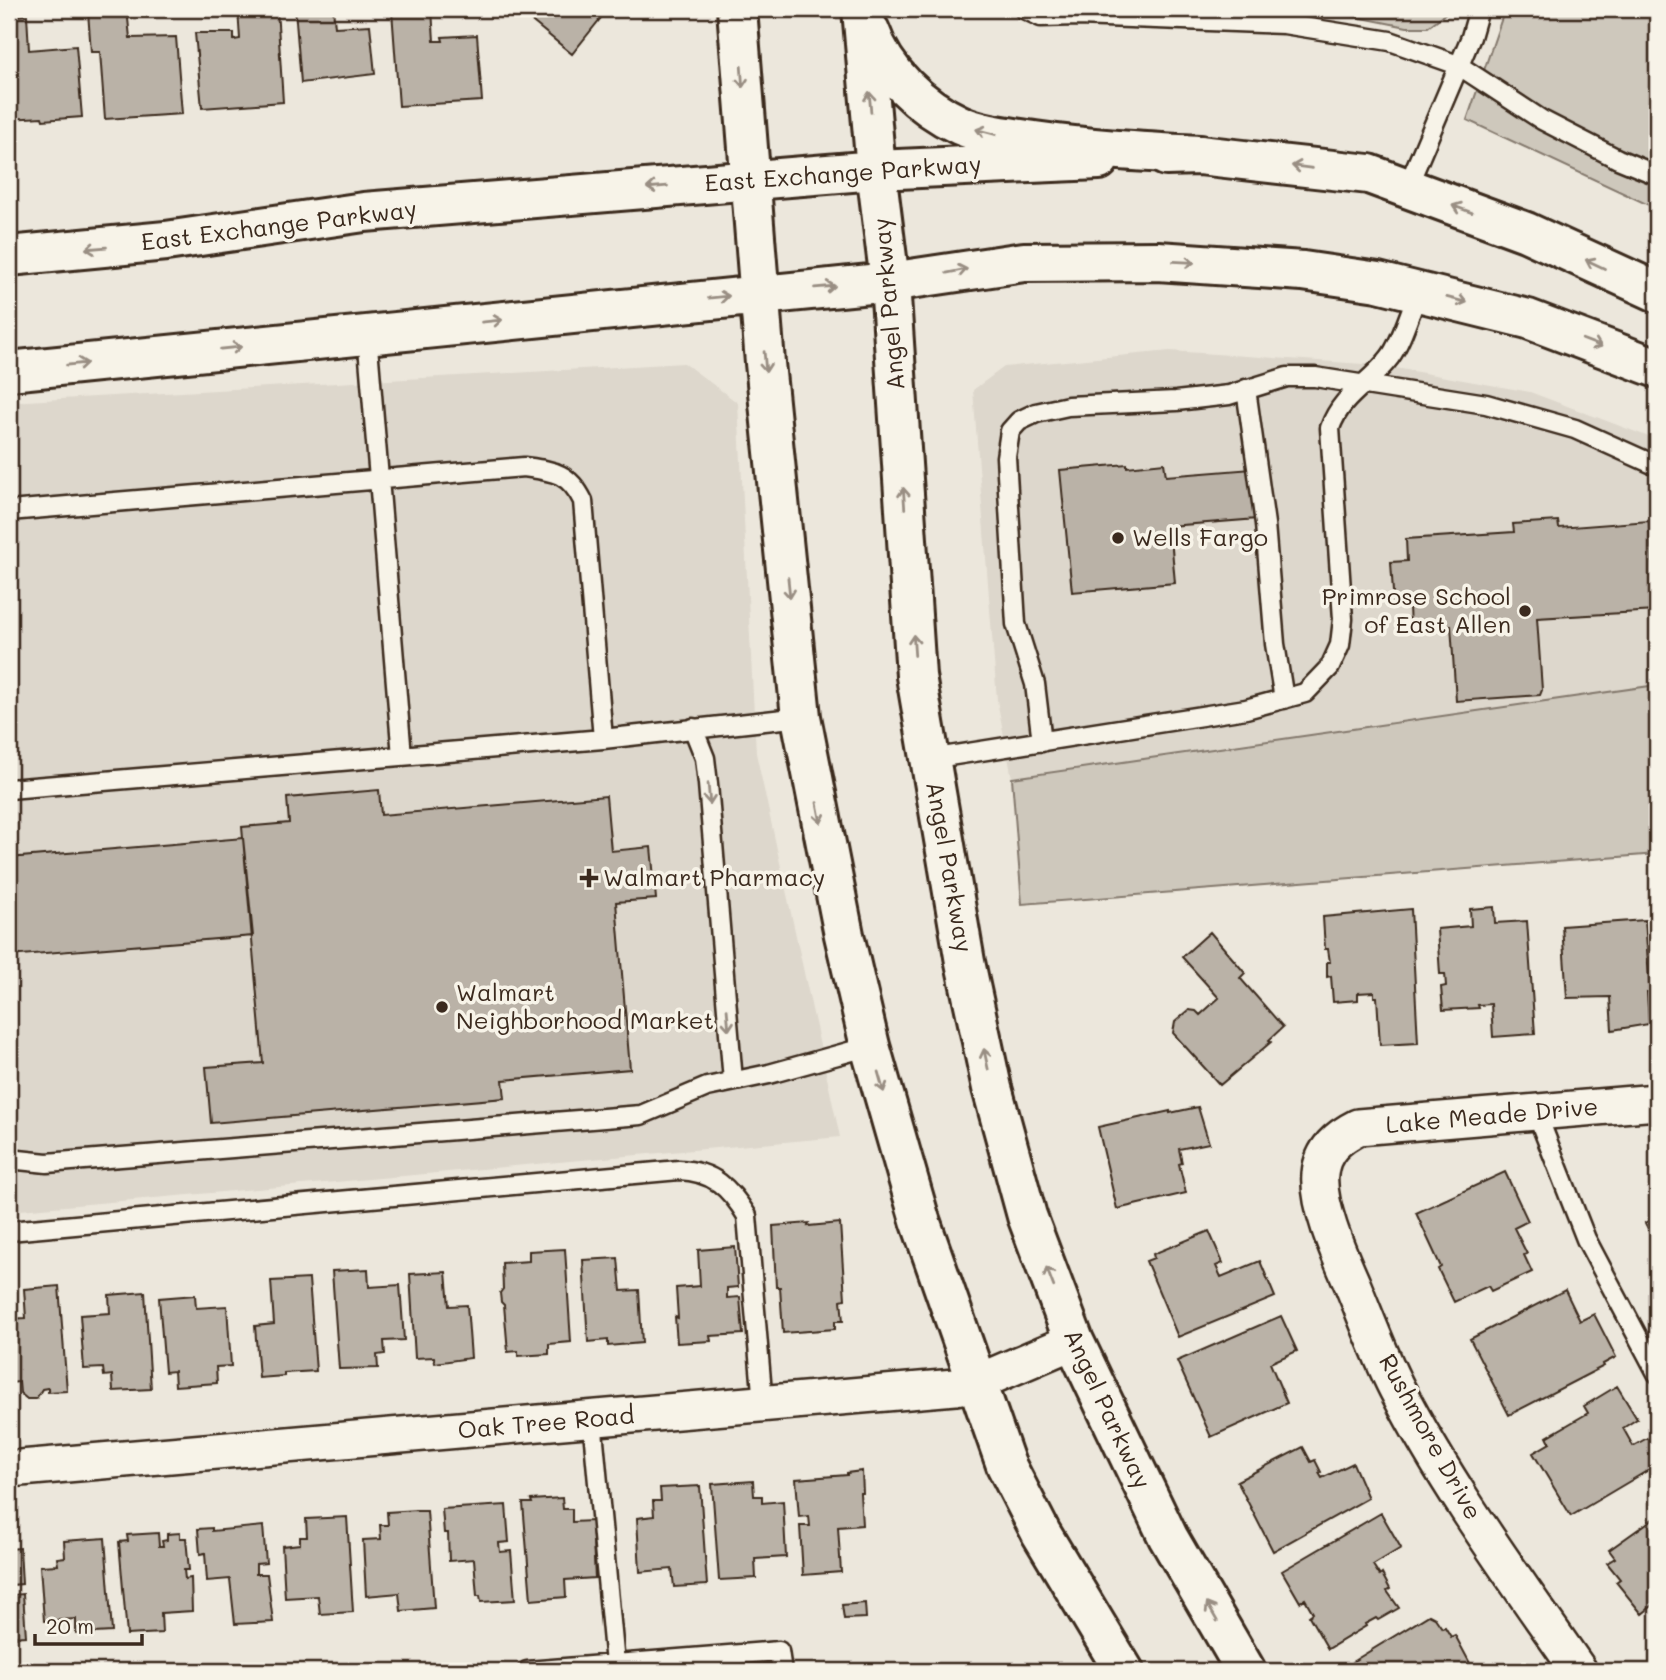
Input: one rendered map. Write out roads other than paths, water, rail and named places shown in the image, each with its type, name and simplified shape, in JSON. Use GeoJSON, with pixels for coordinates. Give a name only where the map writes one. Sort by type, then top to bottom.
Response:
{"type":"FeatureCollection","features":[{"type":"Feature","properties":{"kind":"main road"},"geometry":{"type":"LineString","coordinates":[[737,9],[760,293],[801,717],[844,935],[870,1046],[920,1220],[976,1383],[1012,1476],[1041,1533],[1124,1671]]}},
{"type":"Feature","properties":{"kind":"main road"},"geometry":{"type":"LineString","coordinates":[[863,9],[874,43],[895,77],[925,105],[961,125],[1001,136],[1081,148],[1199,155]]}},
{"type":"Feature","properties":{"kind":"main road","name":"Angel Parkway"},"geometry":{"type":"LineString","coordinates":[[863,9],[876,170],[890,282],[916,676],[965,962],[992,1088],[1027,1216],[1074,1341],[1168,1537],[1246,1671]]}},
{"type":"Feature","properties":{"kind":"main road","name":"East Exchange Parkway"},"geometry":{"type":"LineString","coordinates":[[9,256],[166,241],[364,212],[876,170],[1199,155],[1369,174],[1526,232],[1657,292]]}},
{"type":"Feature","properties":{"kind":"main road"},"geometry":{"type":"LineString","coordinates":[[9,371],[760,293],[890,282],[1024,262],[1158,261],[1303,271],[1378,282],[1528,319],[1657,369]]}},
{"type":"Feature","properties":{"kind":"street","name":"Lake Meade Drive"},"geometry":{"type":"LineString","coordinates":[[1332,1145],[1344,1134],[1358,1127],[1657,1102]]}},
{"type":"Feature","properties":{"kind":"street","name":"Rushmore Drive"},"geometry":{"type":"LineString","coordinates":[[1332,1145],[1323,1158],[1320,1189],[1334,1242],[1396,1388],[1466,1508],[1579,1671]]}},
{"type":"Feature","properties":{"kind":"street","name":"Oak Tree Road"},"geometry":{"type":"LineString","coordinates":[[9,1469],[955,1387],[976,1383],[1074,1341]]}},
{"type":"Feature","properties":{"kind":"lane"},"geometry":{"type":"LineString","coordinates":[[1024,9],[1041,17],[1249,15],[1284,24],[1390,41],[1458,65],[1542,120],[1618,159],[1657,175]]}},
{"type":"Feature","properties":{"kind":"lane"},"geometry":{"type":"LineString","coordinates":[[1407,188],[1471,37],[1479,9]]}},
{"type":"Feature","properties":{"kind":"lane"},"geometry":{"type":"LineString","coordinates":[[930,759],[1246,709],[1305,693],[1330,667],[1340,645],[1343,619],[1330,428],[1336,411],[1349,396],[1367,384],[1392,355],[1419,291]]}},
{"type":"Feature","properties":{"kind":"lane"},"geometry":{"type":"LineString","coordinates":[[367,334],[402,756]]}},
{"type":"Feature","properties":{"kind":"lane"},"geometry":{"type":"LineString","coordinates":[[1042,742],[1035,684],[1016,624],[1006,457],[1010,431],[1019,421],[1037,412],[1068,406],[1176,401],[1229,394],[1287,377],[1315,377],[1486,404],[1575,429],[1657,466]]}},
{"type":"Feature","properties":{"kind":"lane"},"geometry":{"type":"LineString","coordinates":[[1246,389],[1265,524],[1275,644],[1284,699]]}},
{"type":"Feature","properties":{"kind":"lane"},"geometry":{"type":"LineString","coordinates":[[9,511],[524,467],[555,471],[576,486],[583,501],[603,739]]}},
{"type":"Feature","properties":{"kind":"lane"},"geometry":{"type":"LineString","coordinates":[[9,789],[603,739],[801,717]]}},
{"type":"Feature","properties":{"kind":"lane"},"geometry":{"type":"LineString","coordinates":[[693,728],[705,758],[708,784],[733,1081]]}},
{"type":"Feature","properties":{"kind":"lane"},"geometry":{"type":"LineString","coordinates":[[9,1159],[47,1163],[641,1115],[707,1087],[769,1074],[870,1046]]}},
{"type":"Feature","properties":{"kind":"lane"},"geometry":{"type":"LineString","coordinates":[[1536,1112],[1586,1239],[1657,1373]]}},
{"type":"Feature","properties":{"kind":"lane"},"geometry":{"type":"LineString","coordinates":[[9,1231],[679,1170],[698,1171],[719,1182],[736,1198],[747,1216],[763,1404]]}},
{"type":"Feature","properties":{"kind":"lane"},"geometry":{"type":"LineString","coordinates":[[592,1419],[615,1664]]}},
{"type":"Feature","properties":{"kind":"lane"},"geometry":{"type":"LineString","coordinates":[[527,1671],[779,1651],[782,1671]]}},
{"type":"Feature","properties":{"kind":"place","name":"Wells Fargo"},"geometry":{"type":"Point","coordinates":[1118,538]}},
{"type":"Feature","properties":{"kind":"place","name":"Primrose School of East Allen"},"geometry":{"type":"Point","coordinates":[1525,611]}},
{"type":"Feature","properties":{"kind":"place","name":"Walmart Pharmacy"},"geometry":{"type":"Point","coordinates":[589,878]}},
{"type":"Feature","properties":{"kind":"place","name":"Walmart Neighborhood Market"},"geometry":{"type":"Point","coordinates":[442,1007]}}]}
